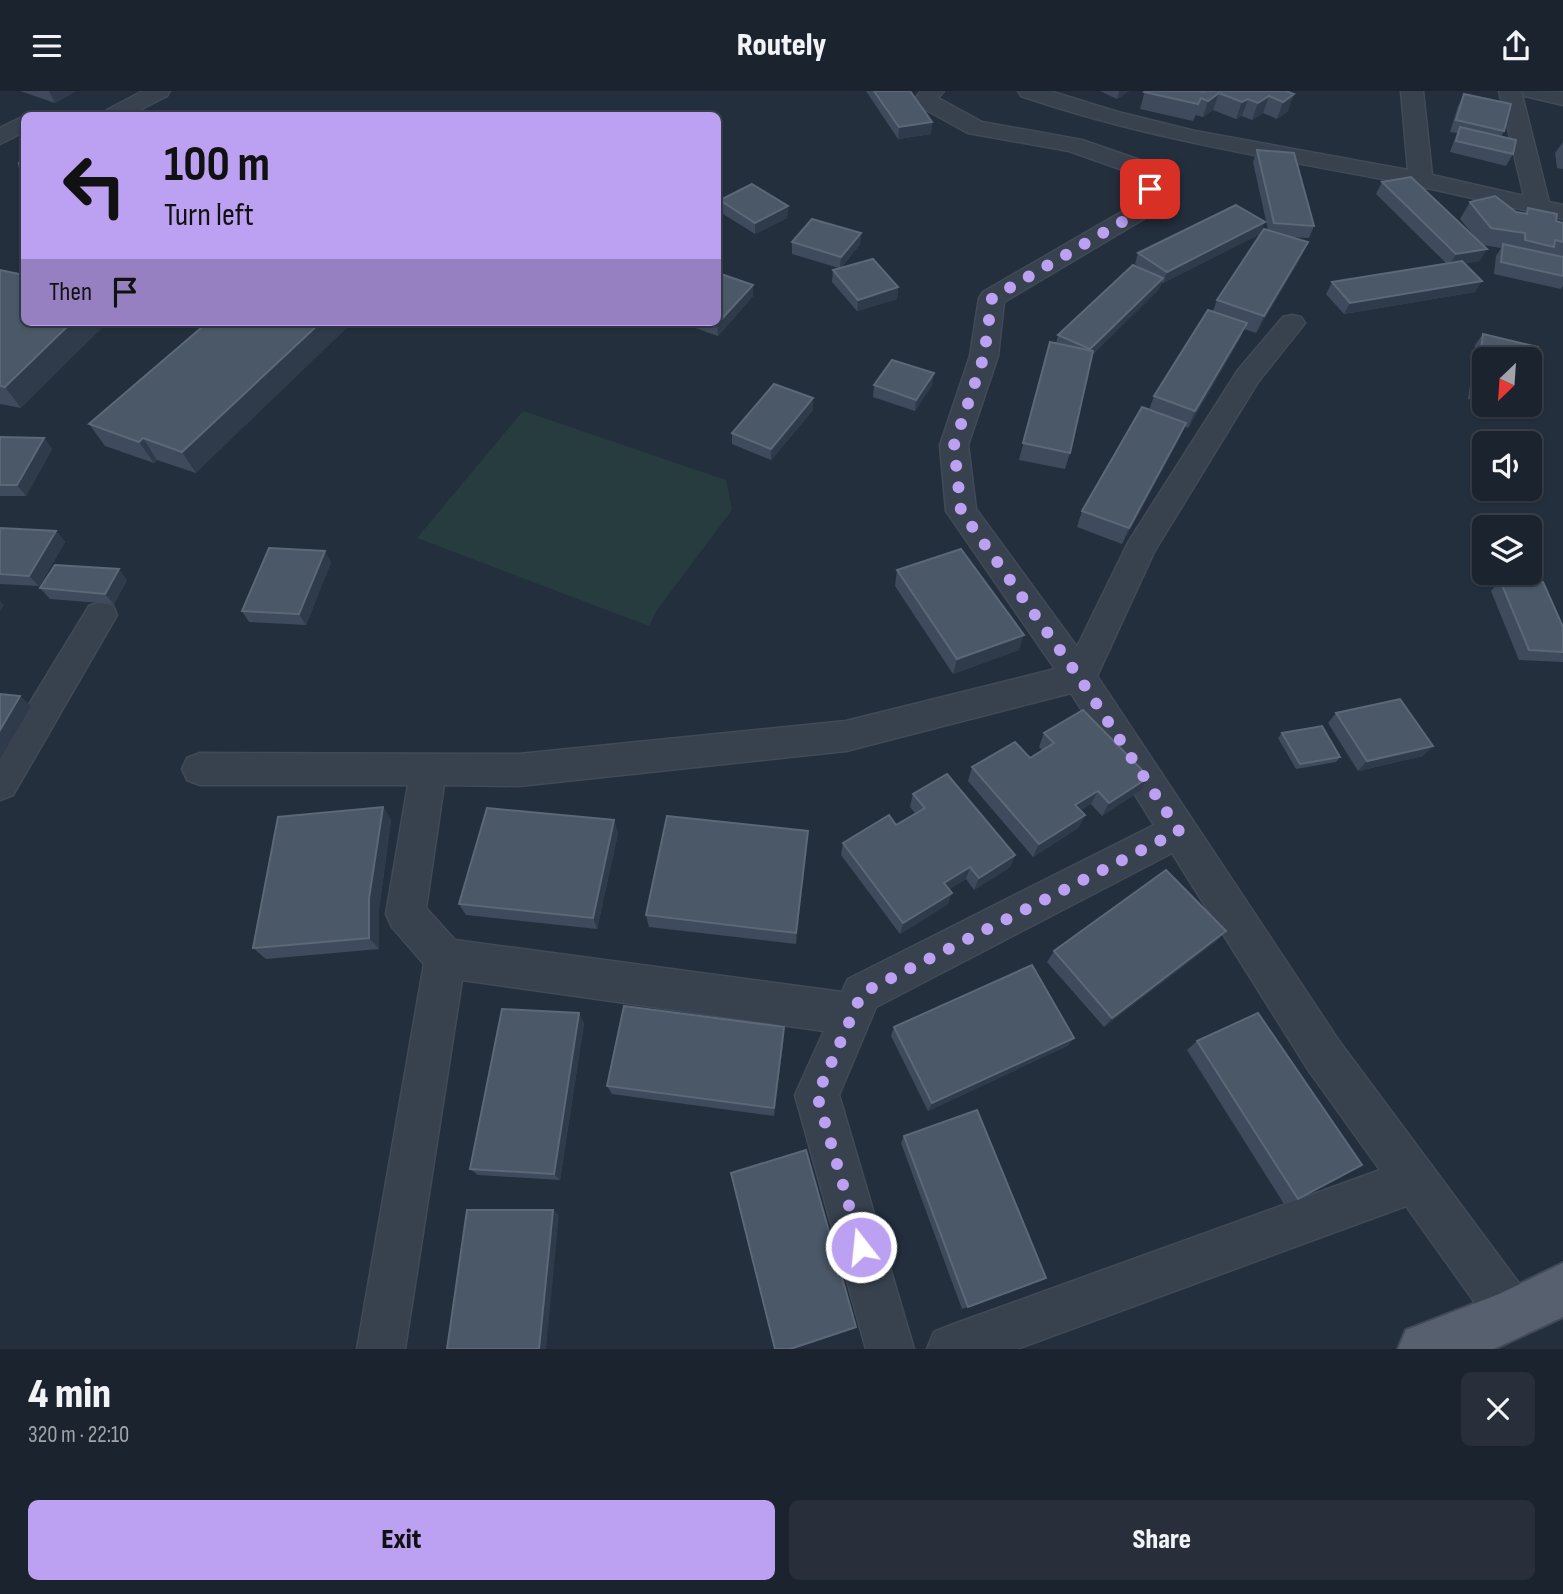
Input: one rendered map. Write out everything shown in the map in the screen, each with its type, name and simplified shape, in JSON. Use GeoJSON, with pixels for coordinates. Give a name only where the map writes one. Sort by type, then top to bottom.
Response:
{"type":"FeatureCollection","features":[{"type":"Feature","properties":{"kind":"main road"},"geometry":{"type":"LineString","coordinates":[[1425,1349],[1513,1315],[1563,1289]]}},
{"type":"Feature","properties":{"kind":"street"},"geometry":{"type":"LineString","coordinates":[[120,112],[159,91]]}},
{"type":"Feature","properties":{"kind":"street"},"geometry":{"type":"LineString","coordinates":[[933,91],[925,100],[976,128],[1074,145],[1152,172],[1149,206],[992,298],[984,356],[954,445],[961,511],[1079,677],[1324,1056],[1513,1315]]}},
{"type":"Feature","properties":{"kind":"street"},"geometry":{"type":"LineString","coordinates":[[1029,91],[1081,111],[1321,164],[1366,169],[1563,212]]}},
{"type":"Feature","properties":{"kind":"street"},"geometry":{"type":"LineString","coordinates":[[1412,91],[1421,181]]}},
{"type":"Feature","properties":{"kind":"street"},"geometry":{"type":"LineString","coordinates":[[1510,91],[1538,207]]}},
{"type":"Feature","properties":{"kind":"street"},"geometry":{"type":"LineString","coordinates":[[1532,91],[1563,99]]}},
{"type":"Feature","properties":{"kind":"street"},"geometry":{"type":"LineString","coordinates":[[0,114],[21,121]]}},
{"type":"Feature","properties":{"kind":"street"},"geometry":{"type":"LineString","coordinates":[[0,138],[21,124]]}},
{"type":"Feature","properties":{"kind":"street"},"geometry":{"type":"LineString","coordinates":[[1079,677],[1140,549],[1248,376],[1292,323]]}},
{"type":"Feature","properties":{"kind":"street"},"geometry":{"type":"LineString","coordinates":[[0,784],[101,615]]}},
{"type":"Feature","properties":{"kind":"street"},"geometry":{"type":"LineString","coordinates":[[200,769],[519,770],[846,736],[1079,677]]}},
{"type":"Feature","properties":{"kind":"street"},"geometry":{"type":"LineString","coordinates":[[429,768],[406,914],[445,958],[853,1014]]}},
{"type":"Feature","properties":{"kind":"street"},"geometry":{"type":"LineString","coordinates":[[890,1349],[817,1095],[862,993],[1179,831]]}},
{"type":"Feature","properties":{"kind":"street"},"geometry":{"type":"LineString","coordinates":[[381,1349],[445,958]]}},
{"type":"Feature","properties":{"kind":"street"},"geometry":{"type":"LineString","coordinates":[[950,1349],[1415,1180]]}},
{"type":"Feature","properties":{"kind":"path"},"geometry":{"type":"LineString","coordinates":[[3,278],[21,273]]}},
{"type":"Feature","properties":{"kind":"green space"},"geometry":{"type":"Polygon","coordinates":[[[523,411],[726,480],[732,510],[657,610],[649,626],[417,538],[523,411]]]}},
{"type":"Feature","properties":{"kind":"building"},"geometry":{"type":"Polygon","coordinates":[[[874,91],[910,91],[932,122],[899,127],[874,91]]]}},
{"type":"Feature","properties":{"kind":"building"},"geometry":{"type":"Polygon","coordinates":[[[1145,91],[1286,91],[1294,94],[1283,102],[1269,96],[1258,103],[1248,99],[1242,102],[1219,93],[1208,101],[1201,98],[1198,104],[1145,91]]]}},
{"type":"Feature","properties":{"kind":"building"},"geometry":{"type":"Polygon","coordinates":[[[1464,94],[1511,104],[1504,131],[1456,120],[1464,94]]]}},
{"type":"Feature","properties":{"kind":"building"},"geometry":{"type":"Polygon","coordinates":[[[1460,127],[1516,140],[1513,154],[1456,141],[1460,127]]]}},
{"type":"Feature","properties":{"kind":"building"},"geometry":{"type":"Polygon","coordinates":[[[1257,150],[1294,153],[1314,226],[1274,223],[1257,150]]]}},
{"type":"Feature","properties":{"kind":"building"},"geometry":{"type":"Polygon","coordinates":[[[1411,177],[1487,249],[1456,254],[1382,182],[1411,177]]]}},
{"type":"Feature","properties":{"kind":"building"},"geometry":{"type":"Polygon","coordinates":[[[752,184],[788,206],[755,223],[721,200],[752,184]]]}},
{"type":"Feature","properties":{"kind":"building"},"geometry":{"type":"Polygon","coordinates":[[[1495,196],[1516,212],[1527,214],[1528,208],[1557,214],[1556,221],[1563,223],[1563,242],[1555,240],[1554,247],[1525,240],[1525,233],[1491,228],[1470,202],[1495,196]]]}},
{"type":"Feature","properties":{"kind":"building"},"geometry":{"type":"Polygon","coordinates":[[[1236,205],[1265,222],[1167,272],[1138,253],[1236,205]]]}},
{"type":"Feature","properties":{"kind":"building"},"geometry":{"type":"Polygon","coordinates":[[[812,219],[861,233],[841,257],[792,242],[812,219]]]}},
{"type":"Feature","properties":{"kind":"building"},"geometry":{"type":"Polygon","coordinates":[[[1264,229],[1308,242],[1264,316],[1217,300],[1264,229]]]}},
{"type":"Feature","properties":{"kind":"building"},"geometry":{"type":"Polygon","coordinates":[[[1503,244],[1563,257],[1563,276],[1501,262],[1503,244]]]}},
{"type":"Feature","properties":{"kind":"building"},"geometry":{"type":"Polygon","coordinates":[[[873,259],[898,287],[858,300],[833,270],[873,259]]]}},
{"type":"Feature","properties":{"kind":"building"},"geometry":{"type":"Polygon","coordinates":[[[1462,261],[1482,281],[1350,303],[1332,282],[1462,261]]]}},
{"type":"Feature","properties":{"kind":"building"},"geometry":{"type":"Polygon","coordinates":[[[1133,265],[1163,278],[1090,349],[1058,335],[1133,265]]]}},
{"type":"Feature","properties":{"kind":"building"},"geometry":{"type":"Polygon","coordinates":[[[0,270],[21,274],[21,326],[68,326],[5,387],[0,386],[0,270]]]}},
{"type":"Feature","properties":{"kind":"building"},"geometry":{"type":"Polygon","coordinates":[[[721,274],[753,285],[721,320],[721,274]]]}},
{"type":"Feature","properties":{"kind":"building"},"geometry":{"type":"Polygon","coordinates":[[[1208,310],[1247,323],[1195,411],[1154,396],[1208,310]]]}},
{"type":"Feature","properties":{"kind":"building"},"geometry":{"type":"Polygon","coordinates":[[[203,326],[317,326],[182,452],[143,438],[139,442],[89,424],[203,326]]]}},
{"type":"Feature","properties":{"kind":"building"},"geometry":{"type":"Polygon","coordinates":[[[1483,334],[1538,347],[1481,347],[1483,334]]]}},
{"type":"Feature","properties":{"kind":"building"},"geometry":{"type":"Polygon","coordinates":[[[1050,342],[1093,351],[1070,453],[1023,443],[1050,342]]]}},
{"type":"Feature","properties":{"kind":"building"},"geometry":{"type":"Polygon","coordinates":[[[892,360],[934,373],[916,400],[874,385],[892,360]]]}},
{"type":"Feature","properties":{"kind":"building"},"geometry":{"type":"Polygon","coordinates":[[[774,384],[813,398],[771,449],[732,433],[774,384]]]}},
{"type":"Feature","properties":{"kind":"building"},"geometry":{"type":"Polygon","coordinates":[[[1142,407],[1186,423],[1129,528],[1082,511],[1142,407]]]}},
{"type":"Feature","properties":{"kind":"building"},"geometry":{"type":"Polygon","coordinates":[[[0,437],[44,438],[17,485],[0,485],[0,437]]]}},
{"type":"Feature","properties":{"kind":"building"},"geometry":{"type":"Polygon","coordinates":[[[0,528],[56,531],[29,576],[0,574],[0,528]]]}},
{"type":"Feature","properties":{"kind":"building"},"geometry":{"type":"Polygon","coordinates":[[[269,548],[325,551],[299,614],[242,611],[269,548]]]}},
{"type":"Feature","properties":{"kind":"building"},"geometry":{"type":"Polygon","coordinates":[[[961,549],[1024,635],[957,659],[897,570],[961,549]]]}},
{"type":"Feature","properties":{"kind":"building"},"geometry":{"type":"Polygon","coordinates":[[[55,565],[119,569],[105,594],[40,588],[55,565]]]}},
{"type":"Feature","properties":{"kind":"building"},"geometry":{"type":"Polygon","coordinates":[[[1543,582],[1563,627],[1563,652],[1529,650],[1502,585],[1542,585],[1543,582]]]}},
{"type":"Feature","properties":{"kind":"building"},"geometry":{"type":"Polygon","coordinates":[[[0,694],[20,696],[0,730],[0,694]]]}},
{"type":"Feature","properties":{"kind":"building"},"geometry":{"type":"Polygon","coordinates":[[[1400,699],[1433,746],[1367,761],[1336,713],[1400,699]]]}},
{"type":"Feature","properties":{"kind":"building"},"geometry":{"type":"Polygon","coordinates":[[[1083,710],[1149,777],[1109,803],[1098,791],[1075,805],[1085,815],[1039,844],[972,767],[1015,742],[1030,758],[1054,743],[1044,733],[1083,710]]]}},
{"type":"Feature","properties":{"kind":"building"},"geometry":{"type":"Polygon","coordinates":[[[1322,726],[1340,757],[1300,764],[1282,733],[1322,726]]]}},
{"type":"Feature","properties":{"kind":"building"},"geometry":{"type":"Polygon","coordinates":[[[947,774],[1015,855],[979,878],[970,867],[944,883],[952,893],[903,923],[843,843],[889,815],[896,825],[925,808],[913,794],[947,774]]]}},
{"type":"Feature","properties":{"kind":"building"},"geometry":{"type":"Polygon","coordinates":[[[383,807],[369,898],[369,938],[253,948],[278,817],[383,807]]]}},
{"type":"Feature","properties":{"kind":"building"},"geometry":{"type":"Polygon","coordinates":[[[487,808],[614,820],[593,918],[459,904],[487,808]]]}},
{"type":"Feature","properties":{"kind":"building"},"geometry":{"type":"Polygon","coordinates":[[[667,816],[808,831],[796,933],[646,915],[667,816]]]}},
{"type":"Feature","properties":{"kind":"building"},"geometry":{"type":"Polygon","coordinates":[[[1166,870],[1226,931],[1112,1018],[1054,951],[1166,870]]]}},
{"type":"Feature","properties":{"kind":"building"},"geometry":{"type":"Polygon","coordinates":[[[1032,965],[1074,1038],[932,1103],[894,1027],[1032,965]]]}},
{"type":"Feature","properties":{"kind":"building"},"geometry":{"type":"Polygon","coordinates":[[[624,1006],[784,1027],[774,1108],[607,1086],[624,1006]]]}},
{"type":"Feature","properties":{"kind":"building"},"geometry":{"type":"Polygon","coordinates":[[[502,1009],[579,1013],[554,1174],[470,1169],[502,1009]]]}},
{"type":"Feature","properties":{"kind":"building"},"geometry":{"type":"Polygon","coordinates":[[[1258,1013],[1362,1165],[1298,1199],[1197,1041],[1258,1013]]]}},
{"type":"Feature","properties":{"kind":"building"},"geometry":{"type":"Polygon","coordinates":[[[977,1110],[1046,1278],[968,1307],[904,1136],[977,1110]]]}},
{"type":"Feature","properties":{"kind":"building"},"geometry":{"type":"Polygon","coordinates":[[[806,1150],[856,1327],[790,1349],[775,1349],[731,1173],[806,1150]]]}},
{"type":"Feature","properties":{"kind":"building"},"geometry":{"type":"Polygon","coordinates":[[[467,1210],[553,1210],[539,1349],[447,1349],[467,1210]]]}},
{"type":"Feature","properties":{"kind":"route"},"geometry":{"type":"LineString","coordinates":[[861,1247],[817,1095],[862,993],[1179,831],[1079,677],[961,511],[954,445],[984,356],[992,298],[1149,206],[1150,189]]}}]}
